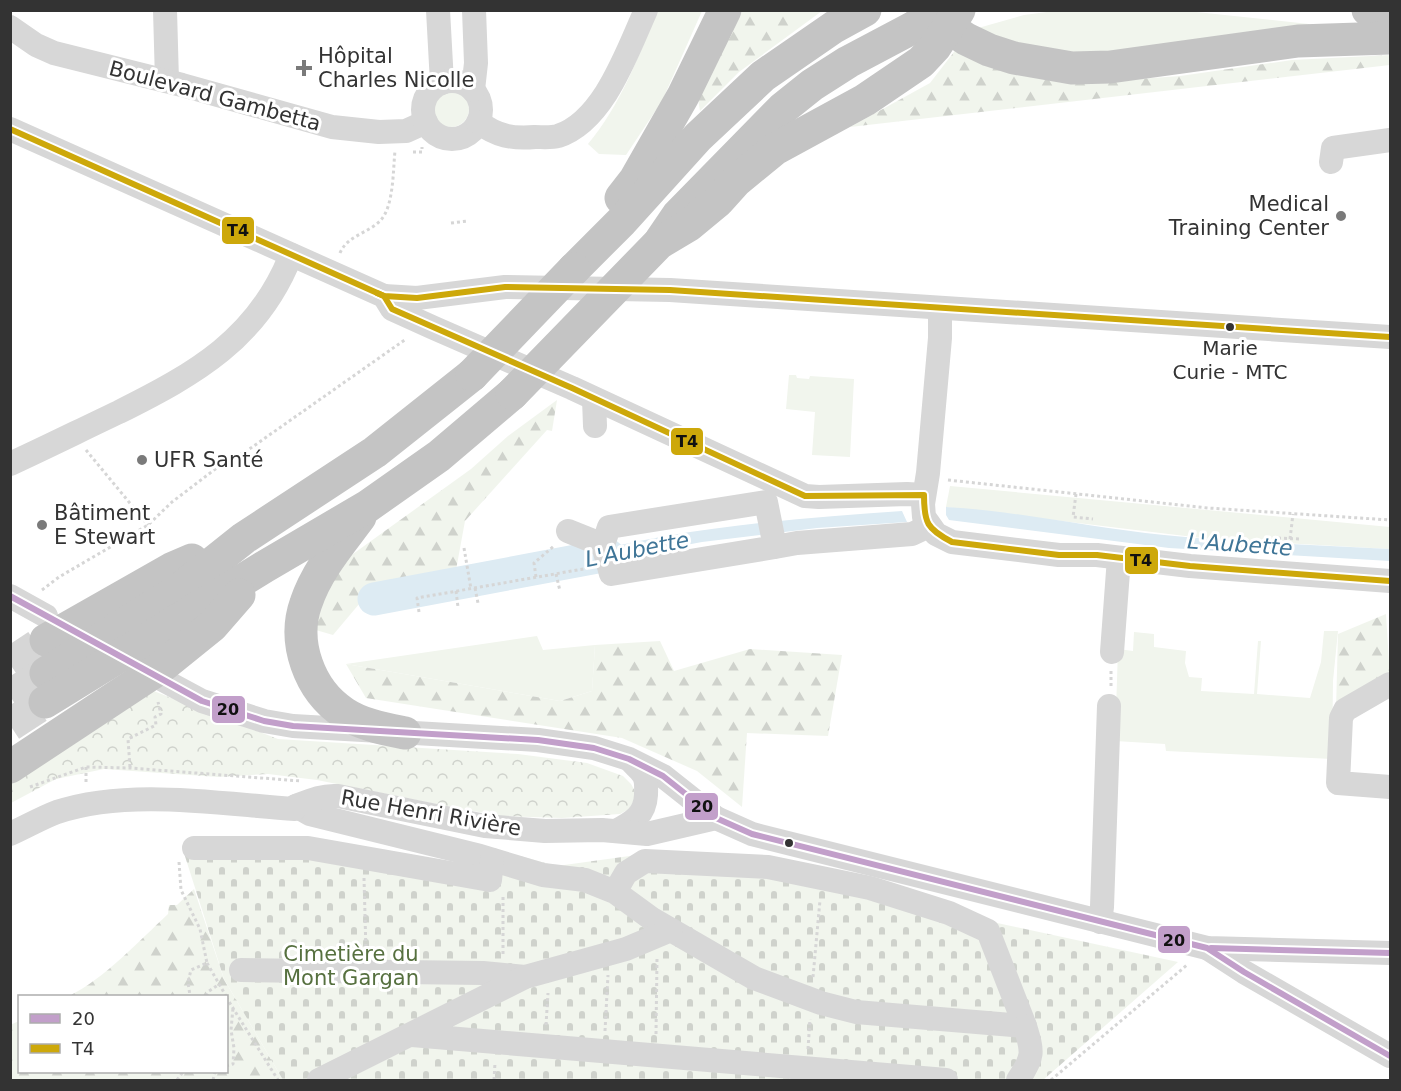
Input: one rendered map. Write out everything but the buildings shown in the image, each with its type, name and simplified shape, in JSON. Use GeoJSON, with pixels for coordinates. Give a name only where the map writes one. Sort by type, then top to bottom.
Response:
{"type":"FeatureCollection","features":[{"type":"Feature","properties":{"kind":"highway"},"geometry":{"type":"LineString","coordinates":[[574,269],[635,180],[683,96],[726,10]]}},
{"type":"Feature","properties":{"kind":"highway"},"geometry":{"type":"LineString","coordinates":[[865,10],[834,27],[763,76],[698,137],[622,221],[472,375],[375,452],[244,538],[180,589],[46,687],[264,567],[368,506],[439,456],[513,394],[658,243],[678,215],[714,176],[782,109],[812,85],[865,52],[942,15]]}},
{"type":"Feature","properties":{"kind":"highway"},"geometry":{"type":"LineString","coordinates":[[1368,10],[1390,12]]}},
{"type":"Feature","properties":{"kind":"highway"},"geometry":{"type":"LineString","coordinates":[[942,15],[966,39],[989,50],[1014,58],[1072,68],[1110,67],[1298,41],[1390,38]]}},
{"type":"Feature","properties":{"kind":"highway"},"geometry":{"type":"LineString","coordinates":[[658,243],[689,225],[718,201],[736,181],[775,149],[865,100],[921,62],[935,47],[942,15]]}},
{"type":"Feature","properties":{"kind":"highway"},"geometry":{"type":"LineString","coordinates":[[368,506],[325,565],[306,603],[302,620],[301,643],[306,665],[325,695],[345,714],[377,727],[405,733]]}},
{"type":"Feature","properties":{"kind":"highway"},"geometry":{"type":"LineString","coordinates":[[46,628],[171,568],[244,538]]}},
{"type":"Feature","properties":{"kind":"highway"},"geometry":{"type":"LineString","coordinates":[[16,778],[212,626],[264,567]]}},
{"type":"Feature","properties":{"kind":"street"},"geometry":{"type":"LineString","coordinates":[[165,10],[167,81]]}},
{"type":"Feature","properties":{"kind":"street"},"geometry":{"type":"LineString","coordinates":[[438,10],[458,85],[481,105],[478,122],[465,136],[456,138],[438,135],[431,129],[426,122],[424,103],[428,94],[458,85],[476,63],[474,10]]}},
{"type":"Feature","properties":{"kind":"street"},"geometry":{"type":"LineString","coordinates":[[458,10],[458,85]]}},
{"type":"Feature","properties":{"kind":"street"},"geometry":{"type":"LineString","coordinates":[[478,122],[495,134],[514,138],[556,136],[574,128],[589,118],[604,99],[634,20]]}},
{"type":"Feature","properties":{"kind":"street","name":"Boulevard Gambetta"},"geometry":{"type":"LineString","coordinates":[[10,27],[36,45],[54,53],[167,81],[332,127],[379,132],[406,131],[426,122]]}},
{"type":"Feature","properties":{"kind":"street"},"geometry":{"type":"LineString","coordinates":[[10,129],[384,296],[417,298],[505,287],[670,290],[1390,338]]}},
{"type":"Feature","properties":{"kind":"street"},"geometry":{"type":"LineString","coordinates":[[1331,162],[1333,148],[1390,140]]}},
{"type":"Feature","properties":{"kind":"street"},"geometry":{"type":"LineString","coordinates":[[10,464],[159,392],[199,369],[240,335],[262,310],[291,255]]}},
{"type":"Feature","properties":{"kind":"street"},"geometry":{"type":"LineString","coordinates":[[384,296],[392,309],[806,496],[924,495]]}},
{"type":"Feature","properties":{"kind":"street"},"geometry":{"type":"LineString","coordinates":[[430,297],[429,311],[434,328]]}},
{"type":"Feature","properties":{"kind":"street"},"geometry":{"type":"LineString","coordinates":[[940,308],[940,338],[924,495],[924,517],[936,534],[952,542],[1059,555],[1097,555],[1190,566],[1390,581]]}},
{"type":"Feature","properties":{"kind":"street"},"geometry":{"type":"LineString","coordinates":[[594,399],[595,426]]}},
{"type":"Feature","properties":{"kind":"street"},"geometry":{"type":"LineString","coordinates":[[608,561],[609,527],[766,502],[775,546]]}},
{"type":"Feature","properties":{"kind":"street"},"geometry":{"type":"LineString","coordinates":[[564,536],[608,561],[912,534],[929,526]]}},
{"type":"Feature","properties":{"kind":"street"},"geometry":{"type":"LineString","coordinates":[[1113,652],[1119,558]]}},
{"type":"Feature","properties":{"kind":"street"},"geometry":{"type":"LineString","coordinates":[[17,600],[46,628]]}},
{"type":"Feature","properties":{"kind":"street"},"geometry":{"type":"LineString","coordinates":[[167,682],[202,701],[264,721],[293,726],[538,740],[594,748],[629,759],[663,776],[716,818],[752,834],[1101,915],[1207,948],[1244,972],[1390,1056]]}},
{"type":"Feature","properties":{"kind":"street"},"geometry":{"type":"LineString","coordinates":[[1390,684],[1345,710],[1341,718],[1338,783],[1390,787]]}},
{"type":"Feature","properties":{"kind":"street"},"geometry":{"type":"LineString","coordinates":[[1101,915],[1109,706]]}},
{"type":"Feature","properties":{"kind":"street"},"geometry":{"type":"LineString","coordinates":[[616,831],[641,815],[645,804],[644,775],[629,759]]}},
{"type":"Feature","properties":{"kind":"street","name":"Rue Henri Rivière"},"geometry":{"type":"LineString","coordinates":[[10,834],[57,812],[113,801],[158,798],[295,809],[296,806],[326,795],[338,796],[485,826],[545,831],[616,831],[647,834],[716,818]]}},
{"type":"Feature","properties":{"kind":"street"},"geometry":{"type":"LineString","coordinates":[[296,806],[310,814],[498,861],[543,875],[585,880],[615,892],[651,919],[664,933],[754,978],[812,999],[856,1012],[1025,1026]]}},
{"type":"Feature","properties":{"kind":"street"},"geometry":{"type":"LineString","coordinates":[[194,848],[308,848],[489,880],[498,861]]}},
{"type":"Feature","properties":{"kind":"street"},"geometry":{"type":"LineString","coordinates":[[615,892],[626,873],[645,861],[768,867],[870,888],[949,913],[988,931],[1032,1050],[1028,1067],[1018,1080]]}},
{"type":"Feature","properties":{"kind":"street"},"geometry":{"type":"LineString","coordinates":[[241,970],[514,976],[550,970],[610,953],[664,933]]}},
{"type":"Feature","properties":{"kind":"street"},"geometry":{"type":"LineString","coordinates":[[1207,948],[1390,953]]}},
{"type":"Feature","properties":{"kind":"street"},"geometry":{"type":"LineString","coordinates":[[319,1080],[412,1035],[514,976]]}},
{"type":"Feature","properties":{"kind":"street"},"geometry":{"type":"LineString","coordinates":[[412,1035],[946,1080]]}},
{"type":"Feature","properties":{"kind":"path"},"geometry":{"type":"LineString","coordinates":[[331,272],[342,247],[382,218],[389,201],[395,150]]}},
{"type":"Feature","properties":{"kind":"path"},"geometry":{"type":"LineString","coordinates":[[451,223],[468,221]]}},
{"type":"Feature","properties":{"kind":"path"},"geometry":{"type":"LineString","coordinates":[[17,600],[148,525],[172,502],[218,466],[248,450],[408,337]]}},
{"type":"Feature","properties":{"kind":"path"},"geometry":{"type":"LineString","coordinates":[[73,434],[148,525]]}},
{"type":"Feature","properties":{"kind":"path"},"geometry":{"type":"LineString","coordinates":[[943,480],[1208,508],[1390,520]]}},
{"type":"Feature","properties":{"kind":"path"},"geometry":{"type":"LineString","coordinates":[[1076,494],[1073,517],[1093,519]]}},
{"type":"Feature","properties":{"kind":"path"},"geometry":{"type":"LineString","coordinates":[[1290,538],[1293,514]]}},
{"type":"Feature","properties":{"kind":"path"},"geometry":{"type":"LineString","coordinates":[[536,577],[534,563],[564,536]]}},
{"type":"Feature","properties":{"kind":"path"},"geometry":{"type":"LineString","coordinates":[[1278,538],[1301,539]]}},
{"type":"Feature","properties":{"kind":"path"},"geometry":{"type":"LineString","coordinates":[[464,548],[472,588],[478,603]]}},
{"type":"Feature","properties":{"kind":"path"},"geometry":{"type":"LineString","coordinates":[[419,612],[417,598],[556,574],[608,561]]}},
{"type":"Feature","properties":{"kind":"path"},"geometry":{"type":"LineString","coordinates":[[556,574],[560,591]]}},
{"type":"Feature","properties":{"kind":"path"},"geometry":{"type":"LineString","coordinates":[[456,591],[458,606]]}},
{"type":"Feature","properties":{"kind":"path"},"geometry":{"type":"LineString","coordinates":[[16,778],[86,767],[130,768],[128,739],[156,725],[155,717],[161,714],[156,695],[167,682]]}},
{"type":"Feature","properties":{"kind":"path"},"geometry":{"type":"LineString","coordinates":[[86,767],[86,786]]}},
{"type":"Feature","properties":{"kind":"path"},"geometry":{"type":"LineString","coordinates":[[364,858],[366,972]]}},
{"type":"Feature","properties":{"kind":"path"},"geometry":{"type":"LineString","coordinates":[[498,861],[514,976]]}},
{"type":"Feature","properties":{"kind":"path"},"geometry":{"type":"LineString","coordinates":[[179,867],[181,890],[200,929],[207,963],[225,995]]}},
{"type":"Feature","properties":{"kind":"path"},"geometry":{"type":"LineString","coordinates":[[806,1068],[822,878]]}},
{"type":"Feature","properties":{"kind":"path"},"geometry":{"type":"LineString","coordinates":[[656,1056],[664,933]]}},
{"type":"Feature","properties":{"kind":"path"},"geometry":{"type":"LineString","coordinates":[[1051,1080],[1207,948]]}},
{"type":"Feature","properties":{"kind":"path"},"geometry":{"type":"LineString","coordinates":[[604,1051],[610,953]]}},
{"type":"Feature","properties":{"kind":"path"},"geometry":{"type":"LineString","coordinates":[[190,995],[188,982],[191,970],[207,963]]}},
{"type":"Feature","properties":{"kind":"path"},"geometry":{"type":"LineString","coordinates":[[546,1031],[550,970]]}},
{"type":"Feature","properties":{"kind":"path"},"geometry":{"type":"LineString","coordinates":[[207,995],[218,985]]}},
{"type":"Feature","properties":{"kind":"path"},"geometry":{"type":"LineString","coordinates":[[228,1000],[278,1080]]}},
{"type":"Feature","properties":{"kind":"path"},"geometry":{"type":"LineString","coordinates":[[228,1065],[233,1064],[234,1048],[231,1030],[233,1006]]}},
{"type":"Feature","properties":{"kind":"green space"},"geometry":{"type":"Polygon","coordinates":[[[1062,10],[1187,11],[1309,24],[1311,29],[1089,59],[964,32],[1024,15],[1062,10]]]}},
{"type":"Feature","properties":{"kind":"green space"},"geometry":{"type":"Polygon","coordinates":[[[657,11],[702,11],[662,101],[626,155],[599,154],[588,144],[610,114],[619,97],[636,63],[657,11]]]}},
{"type":"Feature","properties":{"kind":"green space"},"geometry":{"type":"Polygon","coordinates":[[[742,11],[822,11],[739,72],[700,111],[698,99],[742,11]]]}},
{"type":"Feature","properties":{"kind":"green space"},"geometry":{"type":"Polygon","coordinates":[[[957,48],[1083,83],[1180,76],[1292,60],[1390,55],[1390,65],[850,127],[930,83],[957,48]]]}},
{"type":"Feature","properties":{"kind":"green space"},"geometry":{"type":"Polygon","coordinates":[[[451,91],[464,96],[469,109],[464,122],[451,127],[438,122],[433,109],[438,96],[451,91]]]}},
{"type":"Feature","properties":{"kind":"green space"},"geometry":{"type":"Polygon","coordinates":[[[789,375],[809,379],[810,376],[854,379],[850,457],[812,455],[815,412],[786,409],[789,375]]]}},
{"type":"Feature","properties":{"kind":"green space"},"geometry":{"type":"Polygon","coordinates":[[[557,400],[552,431],[547,430],[465,521],[454,581],[365,597],[333,635],[309,628],[321,577],[471,469],[508,436],[557,400]]]}},
{"type":"Feature","properties":{"kind":"green space"},"geometry":{"type":"Polygon","coordinates":[[[950,486],[1390,527],[1389,549],[1210,539],[946,507],[950,486]]]}},
{"type":"Feature","properties":{"kind":"green space"},"geometry":{"type":"Polygon","coordinates":[[[1386,614],[1390,679],[1336,710],[1338,634],[1386,614]]]}},
{"type":"Feature","properties":{"kind":"green space"},"geometry":{"type":"Polygon","coordinates":[[[1324,631],[1338,631],[1333,681],[1332,759],[1166,751],[1165,744],[1115,741],[1118,649],[1133,651],[1134,632],[1154,634],[1154,647],[1186,651],[1185,663],[1189,677],[1202,678],[1201,691],[1254,694],[1258,641],[1261,641],[1257,694],[1310,698],[1321,662],[1324,631]]]}},
{"type":"Feature","properties":{"kind":"green space"},"geometry":{"type":"Polygon","coordinates":[[[537,636],[543,650],[595,645],[592,691],[560,701],[346,664],[537,636]]]}},
{"type":"Feature","properties":{"kind":"green space"},"geometry":{"type":"Polygon","coordinates":[[[660,641],[674,671],[750,649],[842,655],[828,736],[747,733],[742,807],[697,771],[622,738],[366,698],[346,664],[560,701],[592,691],[595,645],[660,641]]]}},
{"type":"Feature","properties":{"kind":"green space"},"geometry":{"type":"Polygon","coordinates":[[[151,690],[278,739],[518,754],[587,763],[623,776],[635,791],[635,799],[629,809],[620,814],[562,818],[502,816],[317,780],[268,774],[218,777],[104,769],[56,779],[11,803],[11,783],[151,690]]]}},
{"type":"Feature","properties":{"kind":"green space","name":"Cimetière du Mont Gargan"},"geometry":{"type":"Polygon","coordinates":[[[481,846],[557,866],[644,854],[988,921],[1178,962],[1043,1080],[283,1080],[224,979],[183,850],[478,871],[481,846]]]}},
{"type":"Feature","properties":{"kind":"green space"},"geometry":{"type":"Polygon","coordinates":[[[194,889],[224,979],[283,1080],[11,1080],[10,1025],[18,1021],[18,1073],[228,1073],[228,995],[71,995],[108,970],[168,914],[169,905],[177,905],[194,889]]]}},
{"type":"Feature","properties":{"kind":"water"},"geometry":{"type":"Polygon","coordinates":[[[946,507],[1001,512],[1192,538],[1390,549],[1390,561],[1169,548],[949,520],[946,507]]]}},
{"type":"Feature","properties":{"kind":"water"},"geometry":{"type":"Polygon","coordinates":[[[902,511],[907,522],[817,528],[702,542],[564,568],[563,559],[605,548],[689,532],[731,526],[902,511]]]}},
{"type":"Feature","properties":{"kind":"waterway","name":"L'Aubette"},"geometry":{"type":"LineString","coordinates":[[374,599],[608,555]]}},
{"type":"Feature","properties":{"kind":"tunnel"},"geometry":{"type":"LineString","coordinates":[[10,664],[46,640]]}},
{"type":"Feature","properties":{"kind":"tunnel"},"geometry":{"type":"LineString","coordinates":[[10,696],[46,673]]}},
{"type":"Feature","properties":{"kind":"tunnel"},"geometry":{"type":"LineString","coordinates":[[10,725],[45,702]]}},
{"type":"Feature","properties":{"kind":"transit line","name":"T4"},"geometry":{"type":"LineString","coordinates":[[10,129],[384,296],[392,309],[572,388],[805,496],[924,495],[926,519],[932,529],[952,542],[1059,555],[1097,555],[1190,566],[1390,581]]}},
{"type":"Feature","properties":{"kind":"transit line","name":"T4"},"geometry":{"type":"LineString","coordinates":[[377,293],[384,296],[417,298],[505,287],[670,290],[1390,337]]}},
{"type":"Feature","properties":{"kind":"transit line","name":"20"},"geometry":{"type":"LineString","coordinates":[[10,596],[202,701],[264,721],[293,726],[538,740],[594,748],[629,759],[663,776],[716,818],[752,834],[1207,948],[1244,972],[1390,1056]]}},
{"type":"Feature","properties":{"kind":"transit line","name":"20"},"geometry":{"type":"LineString","coordinates":[[1211,948],[1390,953]]}},
{"type":"Feature","properties":{"kind":"place","name":"Hôpital Charles Nicolle"},"geometry":{"type":"Point","coordinates":[304,68]}},
{"type":"Feature","properties":{"kind":"place","name":"Medical Training Center"},"geometry":{"type":"Point","coordinates":[1341,216]}},
{"type":"Feature","properties":{"kind":"place","name":"Marie Curie - MTC"},"geometry":{"type":"Point","coordinates":[1230,327]}},
{"type":"Feature","properties":{"kind":"place","name":"UFR Santé"},"geometry":{"type":"Point","coordinates":[142,460]}},
{"type":"Feature","properties":{"kind":"place","name":"Bâtiment E Stewart"},"geometry":{"type":"Point","coordinates":[42,525]}}]}
